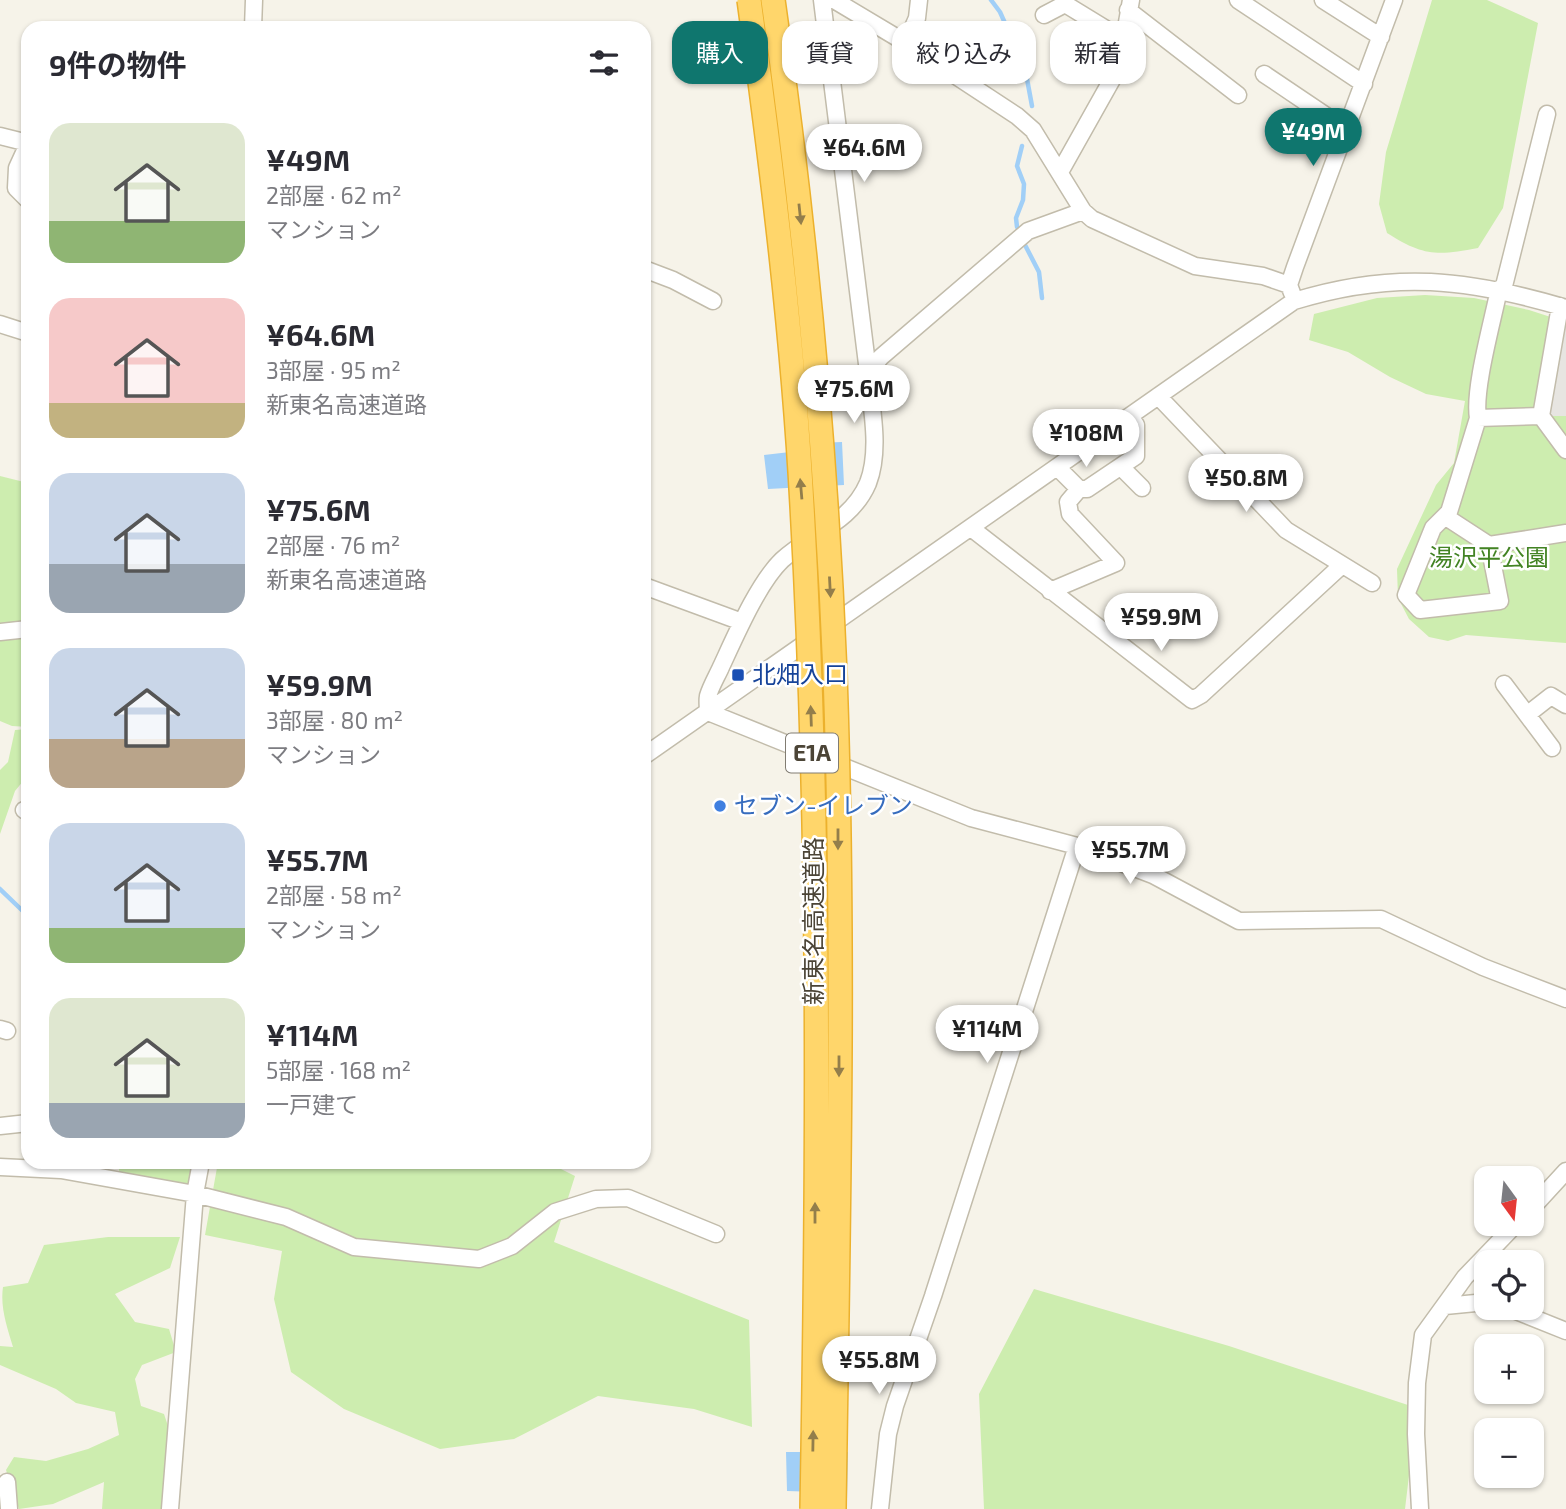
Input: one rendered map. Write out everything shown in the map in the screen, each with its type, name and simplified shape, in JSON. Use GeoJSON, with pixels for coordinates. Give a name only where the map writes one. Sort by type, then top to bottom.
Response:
{"type":"FeatureCollection","features":[{"type":"Feature","properties":{"kind":"highway","name":"新東名高速道路"},"geometry":{"type":"LineString","coordinates":[[749,0],[783,278],[802,502],[810,664],[815,968],[812,1509]]}},
{"type":"Feature","properties":{"kind":"highway","name":"新東名高速道路"},"geometry":{"type":"LineString","coordinates":[[774,0],[807,278],[825,500],[835,673],[839,1080],[834,1509]]}},
{"type":"Feature","properties":{"kind":"street"},"geometry":{"type":"LineString","coordinates":[[253,21],[254,0]]}},
{"type":"Feature","properties":{"kind":"street"},"geometry":{"type":"LineString","coordinates":[[708,712],[707,698],[742,622],[779,563],[850,512],[860,498],[873,468],[868,372],[822,0]]}},
{"type":"Feature","properties":{"kind":"street"},"geometry":{"type":"LineString","coordinates":[[834,0],[892,35]]}},
{"type":"Feature","properties":{"kind":"street"},"geometry":{"type":"LineString","coordinates":[[917,21],[919,0]]}},
{"type":"Feature","properties":{"kind":"street"},"geometry":{"type":"LineString","coordinates":[[1238,0],[1364,84]]}},
{"type":"Feature","properties":{"kind":"street"},"geometry":{"type":"LineString","coordinates":[[1323,0],[1381,37]]}},
{"type":"Feature","properties":{"kind":"street"},"geometry":{"type":"LineString","coordinates":[[1294,301],[1289,285],[1394,0]]}},
{"type":"Feature","properties":{"kind":"street"},"geometry":{"type":"LineString","coordinates":[[1044,15],[1065,5],[1092,21]]}},
{"type":"Feature","properties":{"kind":"street"},"geometry":{"type":"LineString","coordinates":[[1129,5],[1238,95]]}},
{"type":"Feature","properties":{"kind":"street"},"geometry":{"type":"LineString","coordinates":[[1264,74],[1347,130]]}},
{"type":"Feature","properties":{"kind":"street"},"geometry":{"type":"LineString","coordinates":[[968,84],[1017,116],[1033,130],[1083,211],[1092,219],[1195,266],[1263,276],[1289,285]]}},
{"type":"Feature","properties":{"kind":"street"},"geometry":{"type":"LineString","coordinates":[[1060,172],[1109,84]]}},
{"type":"Feature","properties":{"kind":"street"},"geometry":{"type":"LineString","coordinates":[[1489,545],[1500,601],[1420,610],[1406,595],[1433,528],[1446,517],[1478,418],[1476,411],[1480,383],[1501,289],[1547,114]]}},
{"type":"Feature","properties":{"kind":"street"},"geometry":{"type":"LineString","coordinates":[[0,136],[21,142]]}},
{"type":"Feature","properties":{"kind":"street"},"geometry":{"type":"LineString","coordinates":[[21,159],[17,168],[16,188],[21,193]]}},
{"type":"Feature","properties":{"kind":"street"},"geometry":{"type":"LineString","coordinates":[[868,372],[881,357],[1028,231],[1083,211]]}},
{"type":"Feature","properties":{"kind":"street"},"geometry":{"type":"LineString","coordinates":[[651,272],[713,301]]}},
{"type":"Feature","properties":{"kind":"street"},"geometry":{"type":"LineString","coordinates":[[651,751],[1294,301],[1336,290],[1398,281],[1462,283],[1501,289],[1563,307],[1541,416],[1566,450]]}},
{"type":"Feature","properties":{"kind":"street"},"geometry":{"type":"LineString","coordinates":[[0,324],[21,331]]}},
{"type":"Feature","properties":{"kind":"street"},"geometry":{"type":"LineString","coordinates":[[1158,396],[1286,530],[1372,583]]}},
{"type":"Feature","properties":{"kind":"street"},"geometry":{"type":"LineString","coordinates":[[1057,467],[1079,489],[1087,489],[1121,467],[1136,456],[1136,425],[1130,416]]}},
{"type":"Feature","properties":{"kind":"street"},"geometry":{"type":"LineString","coordinates":[[1478,418],[1541,416]]}},
{"type":"Feature","properties":{"kind":"street"},"geometry":{"type":"LineString","coordinates":[[1121,467],[1142,488]]}},
{"type":"Feature","properties":{"kind":"street"},"geometry":{"type":"LineString","coordinates":[[1050,591],[1116,563],[1070,514],[1068,502],[1079,489]]}},
{"type":"Feature","properties":{"kind":"street"},"geometry":{"type":"LineString","coordinates":[[1446,517],[1489,545],[1566,533]]}},
{"type":"Feature","properties":{"kind":"street"},"geometry":{"type":"LineString","coordinates":[[971,528],[1192,700],[1201,695],[1342,566]]}},
{"type":"Feature","properties":{"kind":"street"},"geometry":{"type":"LineString","coordinates":[[651,589],[742,622]]}},
{"type":"Feature","properties":{"kind":"street"},"geometry":{"type":"LineString","coordinates":[[0,632],[21,630]]}},
{"type":"Feature","properties":{"kind":"street"},"geometry":{"type":"LineString","coordinates":[[1504,684],[1552,748]]}},
{"type":"Feature","properties":{"kind":"street"},"geometry":{"type":"LineString","coordinates":[[1528,714],[1551,696],[1566,705]]}},
{"type":"Feature","properties":{"kind":"street"},"geometry":{"type":"LineString","coordinates":[[708,712],[971,818],[1077,846],[1153,875],[1239,921],[1381,919],[1483,967],[1566,999]]}},
{"type":"Feature","properties":{"kind":"street"},"geometry":{"type":"LineString","coordinates":[[880,1509],[888,1434],[895,1406],[933,1296],[1077,846]]}},
{"type":"Feature","properties":{"kind":"street"},"geometry":{"type":"LineString","coordinates":[[0,1126],[21,1124]]}},
{"type":"Feature","properties":{"kind":"street"},"geometry":{"type":"LineString","coordinates":[[0,1167],[21,1168]]}},
{"type":"Feature","properties":{"kind":"street"},"geometry":{"type":"LineString","coordinates":[[41,1169],[61,1170],[195,1194],[286,1217],[354,1247],[479,1259],[512,1246],[555,1212],[596,1199],[628,1198],[716,1234]]}},
{"type":"Feature","properties":{"kind":"street"},"geometry":{"type":"LineString","coordinates":[[170,1509],[195,1194],[200,1169]]}},
{"type":"Feature","properties":{"kind":"street"},"geometry":{"type":"LineString","coordinates":[[1544,1195],[1566,1171]]}},
{"type":"Feature","properties":{"kind":"street"},"geometry":{"type":"LineString","coordinates":[[1420,1509],[1416,1421],[1423,1335],[1465,1277],[1504,1236]]}},
{"type":"Feature","properties":{"kind":"street"},"geometry":{"type":"LineString","coordinates":[[1445,1306],[1474,1303]]}},
{"type":"Feature","properties":{"kind":"street"},"geometry":{"type":"LineString","coordinates":[[1538,1320],[1566,1331]]}},
{"type":"Feature","properties":{"kind":"street"},"geometry":{"type":"LineString","coordinates":[[6,1505],[7,1482]]}},
{"type":"Feature","properties":{"kind":"green space"},"geometry":{"type":"Polygon","coordinates":[[[1432,0],[1487,0],[1538,23],[1503,208],[1478,248],[1441,253],[1421,250],[1387,233],[1379,204],[1386,152],[1432,0]]]}},
{"type":"Feature","properties":{"kind":"green space","name":"湯沢平公園"},"geometry":{"type":"Polygon","coordinates":[[[1425,295],[1474,298],[1529,310],[1566,322],[1566,643],[1466,635],[1448,641],[1429,637],[1409,619],[1398,598],[1397,569],[1436,485],[1454,463],[1465,401],[1426,394],[1348,352],[1309,340],[1314,314],[1377,298],[1425,295]]]}},
{"type":"Feature","properties":{"kind":"green space"},"geometry":{"type":"Polygon","coordinates":[[[0,476],[21,481],[21,727],[0,721],[0,476]]]}},
{"type":"Feature","properties":{"kind":"green space"},"geometry":{"type":"Polygon","coordinates":[[[15,730],[21,730],[21,784],[15,791],[0,834],[0,770],[8,762],[15,730]]]}},
{"type":"Feature","properties":{"kind":"green space"},"geometry":{"type":"Polygon","coordinates":[[[119,1169],[190,1169],[189,1188],[119,1175],[119,1169]]]}},
{"type":"Feature","properties":{"kind":"green space"},"geometry":{"type":"Polygon","coordinates":[[[217,1169],[561,1169],[575,1176],[554,1242],[749,1320],[752,1427],[694,1409],[598,1396],[514,1439],[440,1449],[344,1409],[291,1372],[274,1299],[282,1251],[205,1235],[217,1169]]]}},
{"type":"Feature","properties":{"kind":"green space"},"geometry":{"type":"Polygon","coordinates":[[[108,1237],[180,1237],[170,1268],[115,1294],[135,1322],[169,1329],[176,1352],[142,1365],[135,1379],[141,1406],[164,1414],[172,1438],[162,1509],[102,1509],[104,1482],[53,1504],[19,1509],[6,1470],[14,1457],[46,1461],[88,1449],[119,1435],[115,1412],[76,1403],[56,1389],[0,1365],[0,1346],[13,1347],[3,1310],[3,1287],[28,1283],[44,1245],[108,1237]]]}},
{"type":"Feature","properties":{"kind":"green space"},"geometry":{"type":"Polygon","coordinates":[[[1034,1289],[1229,1346],[1417,1408],[1405,1509],[984,1509],[979,1394],[1034,1289]]]}},
{"type":"Feature","properties":{"kind":"shaded area"},"geometry":{"type":"Polygon","coordinates":[[[1561,321],[1566,322],[1566,416],[1544,416],[1561,321]]]}},
{"type":"Feature","properties":{"kind":"water"},"geometry":{"type":"Polygon","coordinates":[[[842,442],[844,485],[768,489],[764,455],[790,452],[789,444],[842,442]]]}},
{"type":"Feature","properties":{"kind":"water"},"geometry":{"type":"Polygon","coordinates":[[[786,1452],[848,1452],[847,1499],[818,1500],[818,1492],[787,1491],[786,1452]]]}},
{"type":"Feature","properties":{"kind":"waterway"},"geometry":{"type":"LineString","coordinates":[[991,0],[1000,12],[1025,68],[1032,106]]}},
{"type":"Feature","properties":{"kind":"waterway"},"geometry":{"type":"LineString","coordinates":[[1017,227],[1016,218],[1023,200],[1024,184],[1017,166],[1022,146]]}},
{"type":"Feature","properties":{"kind":"waterway"},"geometry":{"type":"LineString","coordinates":[[1025,245],[1039,272],[1042,298]]}},
{"type":"Feature","properties":{"kind":"waterway"},"geometry":{"type":"LineString","coordinates":[[0,889],[21,909]]}},
{"type":"Feature","properties":{"kind":"place","name":"北畑入口"},"geometry":{"type":"Point","coordinates":[738,675]}},
{"type":"Feature","properties":{"kind":"place","name":"セブン-イレブン"},"geometry":{"type":"Point","coordinates":[720,806]}}]}
